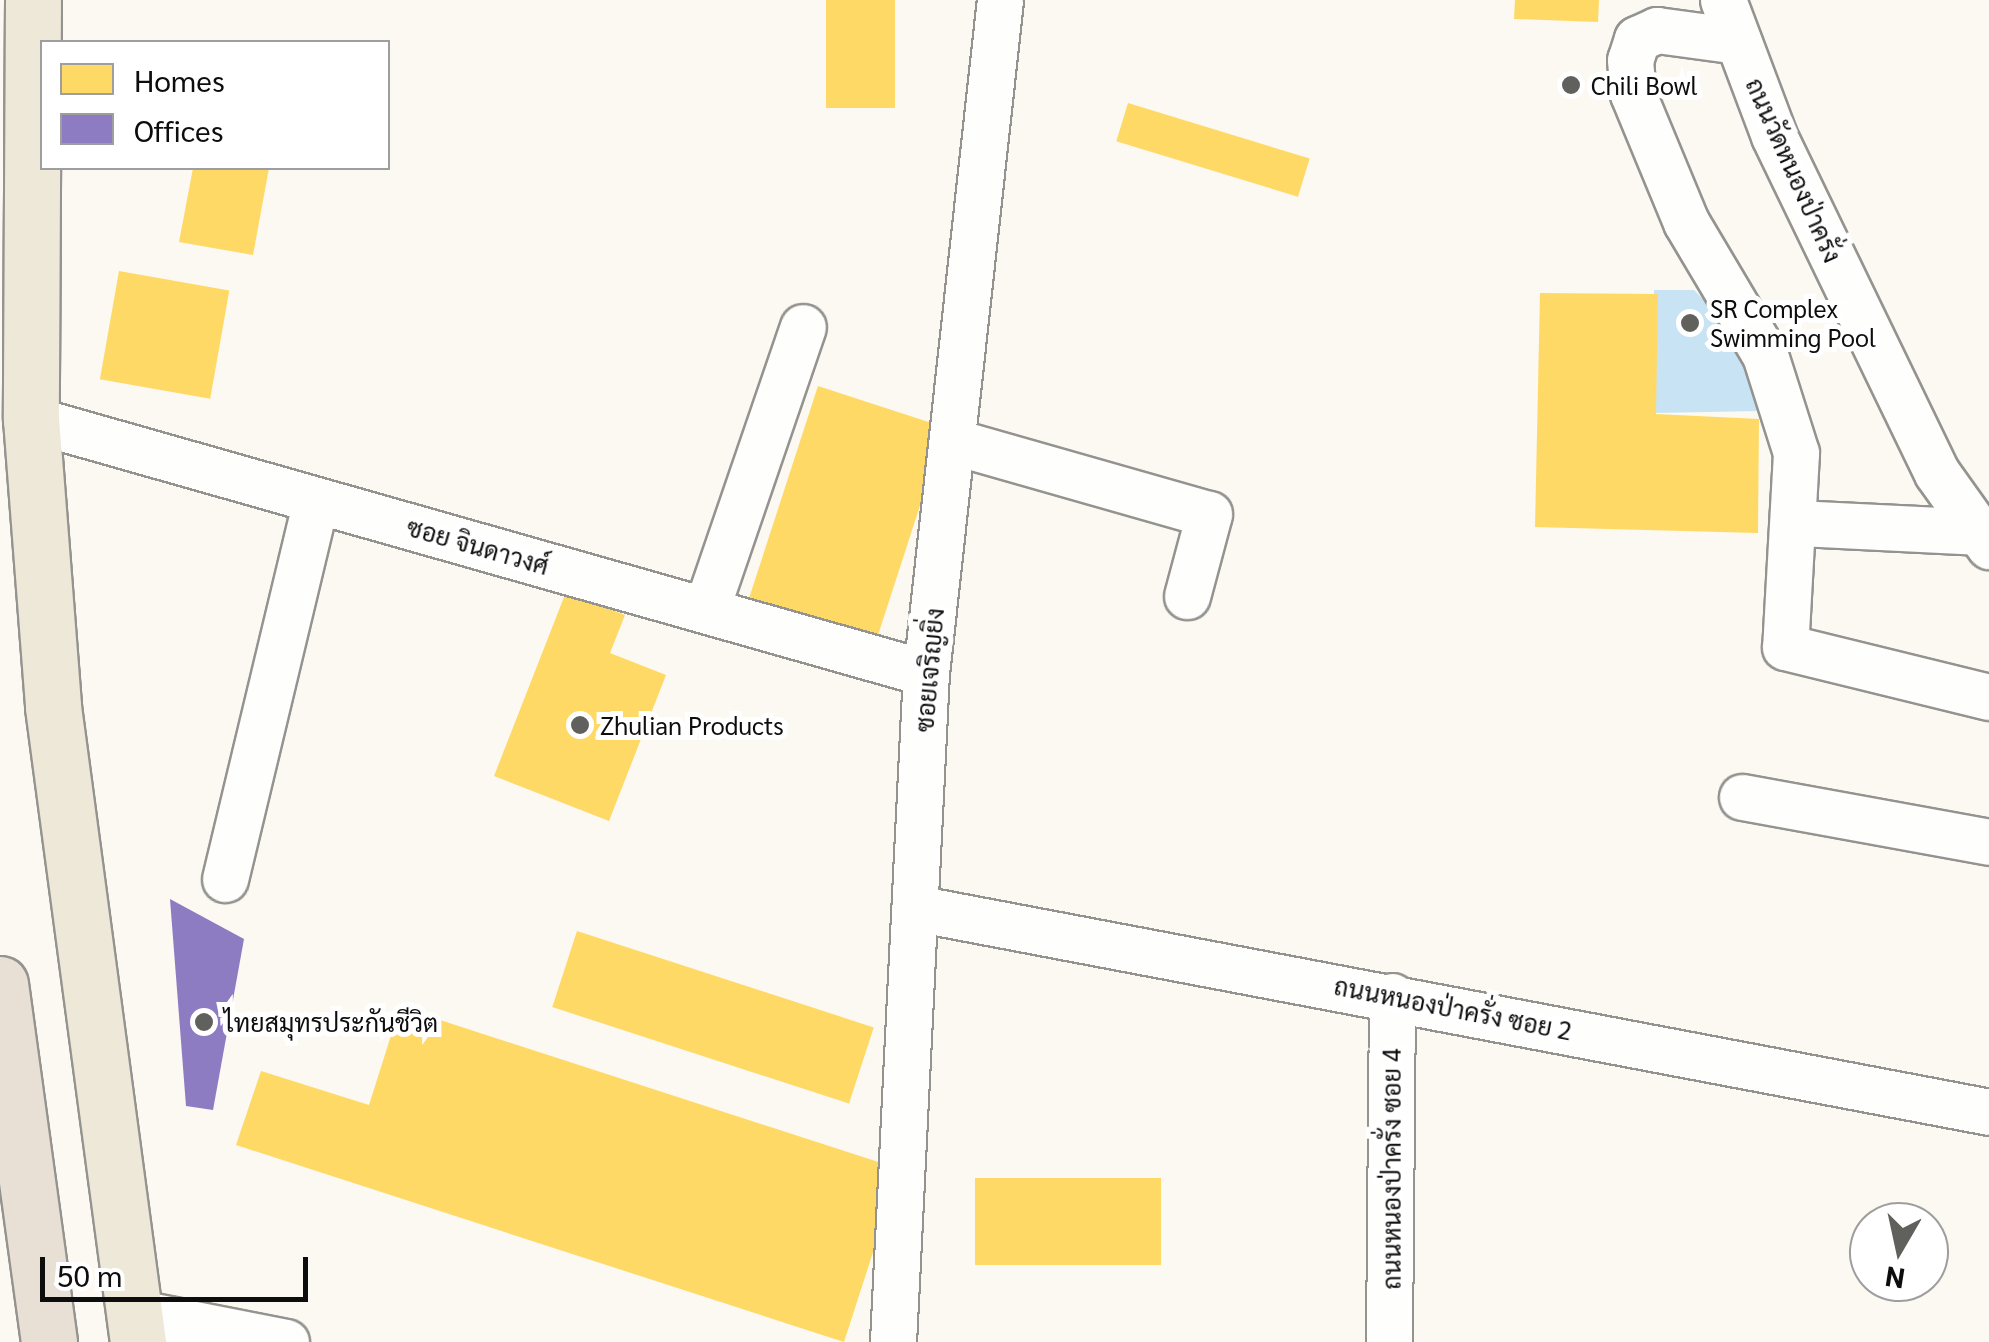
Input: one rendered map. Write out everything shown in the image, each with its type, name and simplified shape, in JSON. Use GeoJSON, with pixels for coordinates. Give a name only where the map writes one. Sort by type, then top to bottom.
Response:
{"type":"FeatureCollection","features":[{"type":"Feature","properties":{"kind":"highway"},"geometry":{"type":"LineString","coordinates":[[0,984],[36,1284],[49,1342]]}},
{"type":"Feature","properties":{"kind":"highway"},"geometry":{"type":"LineString","coordinates":[[36,1284],[60,1342]]}},
{"type":"Feature","properties":{"kind":"main road"},"geometry":{"type":"LineString","coordinates":[[33,0],[30,419],[62,819],[136,1327]]}},
{"type":"Feature","properties":{"kind":"street","name":"ซอยเจริญยิ่ง"},"geometry":{"type":"LineString","coordinates":[[892,1342],[926,673],[1000,0]]}},
{"type":"Feature","properties":{"kind":"street"},"geometry":{"type":"LineString","coordinates":[[1730,20],[1657,30],[1637,39],[1633,94],[1686,222],[1765,355],[1796,454],[1797,523],[1785,647],[1989,698]]}},
{"type":"Feature","properties":{"kind":"street","name":"ถนนวัดหนองป่าครั่ง"},"geometry":{"type":"LineString","coordinates":[[1730,20],[1928,455],[1986,541]]}},
{"type":"Feature","properties":{"kind":"street"},"geometry":{"type":"LineString","coordinates":[[706,610],[804,327]]}},
{"type":"Feature","properties":{"kind":"street","name":"ซอย จินดาวงศ์"},"geometry":{"type":"LineString","coordinates":[[30,419],[926,673]]}},
{"type":"Feature","properties":{"kind":"street"},"geometry":{"type":"LineString","coordinates":[[952,441],[1209,514],[1187,596]]}},
{"type":"Feature","properties":{"kind":"street"},"geometry":{"type":"LineString","coordinates":[[225,879],[316,500]]}},
{"type":"Feature","properties":{"kind":"street"},"geometry":{"type":"LineString","coordinates":[[1797,523],[1986,541]]}},
{"type":"Feature","properties":{"kind":"street"},"geometry":{"type":"LineString","coordinates":[[1742,797],[1989,842]]}},
{"type":"Feature","properties":{"kind":"street","name":"ถนนหนองป่าครั่ง ซอย 2"},"geometry":{"type":"LineString","coordinates":[[916,908],[1989,1112]]}},
{"type":"Feature","properties":{"kind":"street","name":"ถนนหนองป่าครั่ง ซอย 4"},"geometry":{"type":"LineString","coordinates":[[1390,1342],[1392,996]]}},
{"type":"Feature","properties":{"kind":"street"},"geometry":{"type":"LineString","coordinates":[[136,1327],[286,1342]]}},
{"type":"Feature","properties":{"kind":"water","name":"SR Complex Swimming Pool"},"geometry":{"type":"Polygon","coordinates":[[[1654,290],[1694,290],[1758,356],[1759,411],[1655,413],[1654,290]]]}},
{"type":"Feature","properties":{"kind":"building: Homes"},"geometry":{"type":"Polygon","coordinates":[[[826,0],[895,0],[895,108],[826,108],[826,0]]]}},
{"type":"Feature","properties":{"kind":"building: Homes"},"geometry":{"type":"Polygon","coordinates":[[[1515,0],[1599,0],[1598,22],[1514,19],[1515,0]]]}},
{"type":"Feature","properties":{"kind":"building: Homes"},"geometry":{"type":"Polygon","coordinates":[[[1128,103],[1310,159],[1298,197],[1116,141],[1128,103]]]}},
{"type":"Feature","properties":{"kind":"building: Homes"},"geometry":{"type":"Polygon","coordinates":[[[193,170],[269,170],[253,255],[179,242],[193,170]]]}},
{"type":"Feature","properties":{"kind":"building: Homes"},"geometry":{"type":"Polygon","coordinates":[[[119,271],[229,290],[210,399],[100,379],[119,271]]]}},
{"type":"Feature","properties":{"kind":"building: Homes"},"geometry":{"type":"Polygon","coordinates":[[[1540,293],[1658,294],[1656,414],[1759,419],[1758,533],[1535,527],[1540,293]]]}},
{"type":"Feature","properties":{"kind":"building: Homes"},"geometry":{"type":"Polygon","coordinates":[[[818,386],[945,427],[876,641],[748,600],[818,386]]]}},
{"type":"Feature","properties":{"kind":"building: Homes","name":"Zhulian Products"},"geometry":{"type":"Polygon","coordinates":[[[566,592],[625,615],[610,653],[666,675],[609,821],[494,776],[566,592]]]}},
{"type":"Feature","properties":{"kind":"building: Homes"},"geometry":{"type":"Polygon","coordinates":[[[577,931],[874,1027],[849,1103],[552,1007],[577,931]]]}},
{"type":"Feature","properties":{"kind":"building: Homes"},"geometry":{"type":"Polygon","coordinates":[[[400,1007],[900,1169],[844,1342],[236,1145],[261,1071],[369,1105],[400,1007]]]}},
{"type":"Feature","properties":{"kind":"building: Homes"},"geometry":{"type":"Polygon","coordinates":[[[975,1178],[1161,1178],[1161,1265],[975,1265],[975,1178]]]}},
{"type":"Feature","properties":{"kind":"building: Offices","name":"ไทยสมุทรประกันชีวิต"},"geometry":{"type":"Polygon","coordinates":[[[170,899],[244,939],[213,1110],[186,1106],[170,899]]]}},
{"type":"Feature","properties":{"kind":"place","name":"Chili Bowl"},"geometry":{"type":"Point","coordinates":[1571,85]}},
{"type":"Feature","properties":{"kind":"place","name":"SR Complex Swimming Pool"},"geometry":{"type":"Point","coordinates":[1690,323]}},
{"type":"Feature","properties":{"kind":"place","name":"Zhulian Products"},"geometry":{"type":"Point","coordinates":[580,725]}},
{"type":"Feature","properties":{"kind":"place","name":"ไทยสมุทรประกันชีวิต"},"geometry":{"type":"Point","coordinates":[204,1022]}}]}
